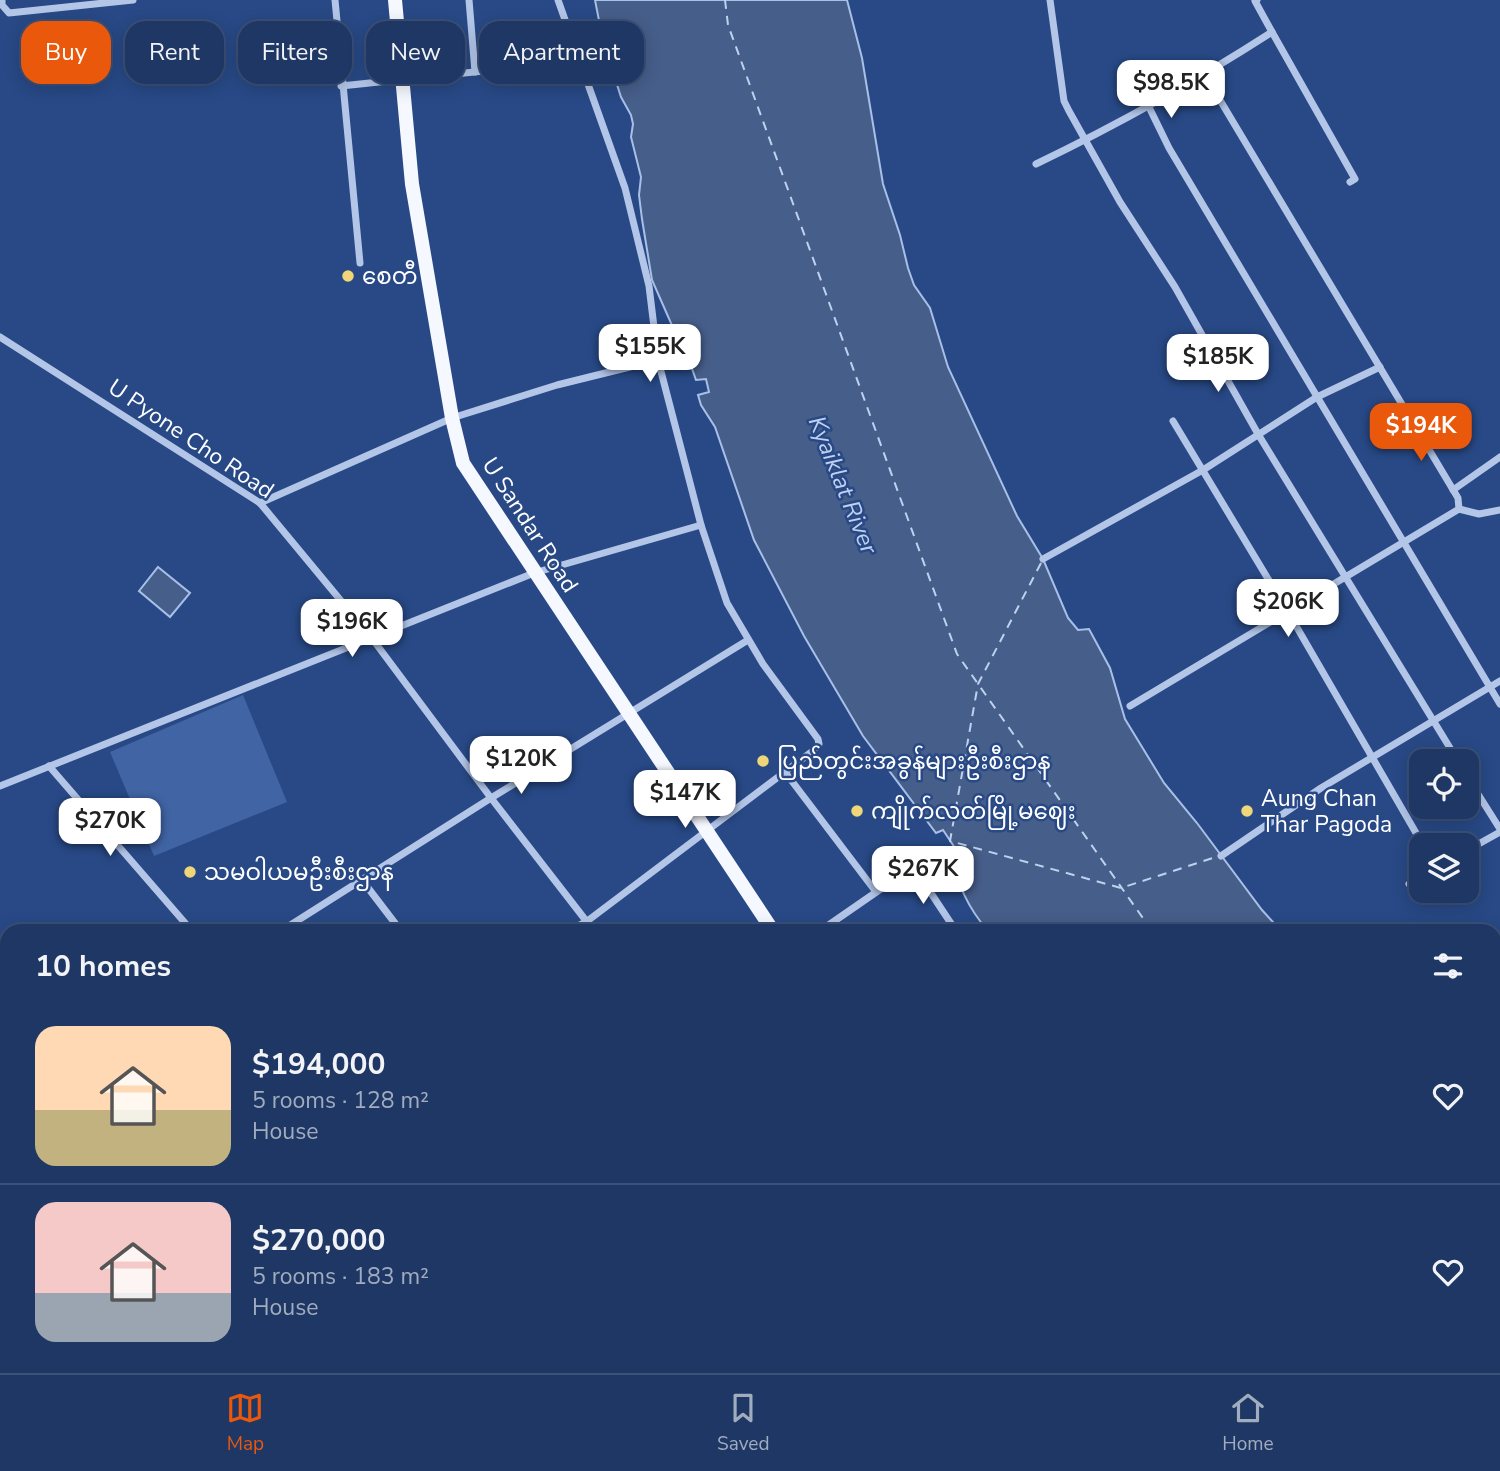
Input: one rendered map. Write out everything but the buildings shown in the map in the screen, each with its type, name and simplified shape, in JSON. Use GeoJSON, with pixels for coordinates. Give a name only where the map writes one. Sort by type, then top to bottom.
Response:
{"type":"FeatureCollection","features":[{"type":"Feature","properties":{"kind":"main road","name":"U Sandar Road"},"geometry":{"type":"LineString","coordinates":[[395,0],[397,21]]}},
{"type":"Feature","properties":{"kind":"main road","name":"U Sandar Road"},"geometry":{"type":"LineString","coordinates":[[403,84],[412,184],[452,418],[463,463],[768,924]]}},
{"type":"Feature","properties":{"kind":"street"},"geometry":{"type":"LineString","coordinates":[[2,0],[2,5],[9,13],[73,4],[133,0]]}},
{"type":"Feature","properties":{"kind":"street"},"geometry":{"type":"LineString","coordinates":[[335,0],[341,86],[360,263]]}},
{"type":"Feature","properties":{"kind":"street"},"geometry":{"type":"LineString","coordinates":[[469,0],[475,72]]}},
{"type":"Feature","properties":{"kind":"street"},"geometry":{"type":"LineString","coordinates":[[558,0],[566,21]]}},
{"type":"Feature","properties":{"kind":"street"},"geometry":{"type":"LineString","coordinates":[[1050,0],[1064,101],[1120,202],[1175,287],[1258,434],[1451,749]]}},
{"type":"Feature","properties":{"kind":"street"},"geometry":{"type":"LineString","coordinates":[[1257,0],[1255,1],[1355,179],[1350,182]]}},
{"type":"Feature","properties":{"kind":"street"},"geometry":{"type":"LineString","coordinates":[[1036,164],[1205,75],[1272,32]]}},
{"type":"Feature","properties":{"kind":"street"},"geometry":{"type":"LineString","coordinates":[[465,73],[479,72]]}},
{"type":"Feature","properties":{"kind":"street"},"geometry":{"type":"LineString","coordinates":[[1205,75],[1458,498],[1460,509]]}},
{"type":"Feature","properties":{"kind":"street"},"geometry":{"type":"LineString","coordinates":[[341,86],[366,84]]}},
{"type":"Feature","properties":{"kind":"street"},"geometry":{"type":"LineString","coordinates":[[582,924],[817,748],[818,741],[748,640],[727,603],[701,525],[658,360],[649,286],[625,188],[588,84]]}},
{"type":"Feature","properties":{"kind":"street"},"geometry":{"type":"LineString","coordinates":[[1148,105],[1169,148],[1500,704]]}},
{"type":"Feature","properties":{"kind":"street","name":"U Pyone Cho Road"},"geometry":{"type":"LineString","coordinates":[[0,337],[260,503],[371,636],[586,922]]}},
{"type":"Feature","properties":{"kind":"street"},"geometry":{"type":"LineString","coordinates":[[260,503],[452,418],[557,385],[658,360]]}},
{"type":"Feature","properties":{"kind":"street"},"geometry":{"type":"LineString","coordinates":[[1043,559],[1203,470],[1317,397],[1380,368]]}},
{"type":"Feature","properties":{"kind":"street"},"geometry":{"type":"LineString","coordinates":[[1172,421],[1288,612],[1416,833]]}},
{"type":"Feature","properties":{"kind":"street"},"geometry":{"type":"LineString","coordinates":[[1453,490],[1497,459],[1500,469]]}},
{"type":"Feature","properties":{"kind":"street"},"geometry":{"type":"LineString","coordinates":[[1130,706],[1460,509],[1479,514],[1500,510]]}},
{"type":"Feature","properties":{"kind":"street"},"geometry":{"type":"LineString","coordinates":[[0,786],[534,573],[701,525]]}},
{"type":"Feature","properties":{"kind":"street"},"geometry":{"type":"LineString","coordinates":[[292,924],[748,640]]}},
{"type":"Feature","properties":{"kind":"street"},"geometry":{"type":"LineString","coordinates":[[1221,856],[1321,788],[1500,681]]}},
{"type":"Feature","properties":{"kind":"street"},"geometry":{"type":"LineString","coordinates":[[49,766],[186,924]]}},
{"type":"Feature","properties":{"kind":"street"},"geometry":{"type":"LineString","coordinates":[[785,772],[876,892]]}},
{"type":"Feature","properties":{"kind":"street"},"geometry":{"type":"LineString","coordinates":[[1479,796],[1500,831],[1479,843]]}},
{"type":"Feature","properties":{"kind":"street"},"geometry":{"type":"LineString","coordinates":[[830,924],[928,857]]}},
{"type":"Feature","properties":{"kind":"street"},"geometry":{"type":"LineString","coordinates":[[913,866],[951,924]]}},
{"type":"Feature","properties":{"kind":"street"},"geometry":{"type":"LineString","coordinates":[[362,880],[396,924]]}},
{"type":"Feature","properties":{"kind":"shaded area"},"geometry":{"type":"Polygon","coordinates":[[[243,695],[287,802],[154,856],[110,752],[243,695]]]}},
{"type":"Feature","properties":{"kind":"water","name":"Kyaiklat River"},"geometry":{"type":"Polygon","coordinates":[[[595,0],[847,0],[862,58],[883,184],[914,285],[930,308],[948,367],[1017,516],[1043,559],[1068,618],[1078,630],[1089,629],[1110,668],[1125,719],[1164,783],[1275,924],[981,923],[965,897],[958,879],[954,859],[959,854],[943,830],[936,833],[863,736],[804,636],[754,540],[715,427],[698,395],[709,392],[706,379],[696,380],[690,363],[680,352],[678,339],[652,280],[639,195],[641,177],[631,137],[633,124],[617,84],[644,84],[644,21],[599,21],[595,0]]]}},
{"type":"Feature","properties":{"kind":"water"},"geometry":{"type":"Polygon","coordinates":[[[158,567],[190,593],[170,617],[139,591],[158,567]]]}},
{"type":"Feature","properties":{"kind":"ferry route"},"geometry":{"type":"LineString","coordinates":[[725,0],[728,25],[957,654],[1147,924]]}},
{"type":"Feature","properties":{"kind":"ferry route"},"geometry":{"type":"LineString","coordinates":[[1041,563],[978,684],[950,841],[1121,888],[1219,856]]}},
{"type":"Feature","properties":{"kind":"place","name":"စေတီ"},"geometry":{"type":"Point","coordinates":[348,276]}},
{"type":"Feature","properties":{"kind":"place","name":"ပြည်တွင်းအခွန်များဦးစီးဌာန"},"geometry":{"type":"Point","coordinates":[763,761]}},
{"type":"Feature","properties":{"kind":"place","name":"ကျိုက်လတ်မြို့မဈေး"},"geometry":{"type":"Point","coordinates":[857,811]}},
{"type":"Feature","properties":{"kind":"place","name":"Aung Chan Thar Pagoda"},"geometry":{"type":"Point","coordinates":[1247,811]}},
{"type":"Feature","properties":{"kind":"place","name":"သမဝါယမဦးစီးဌာန"},"geometry":{"type":"Point","coordinates":[190,872]}}]}
